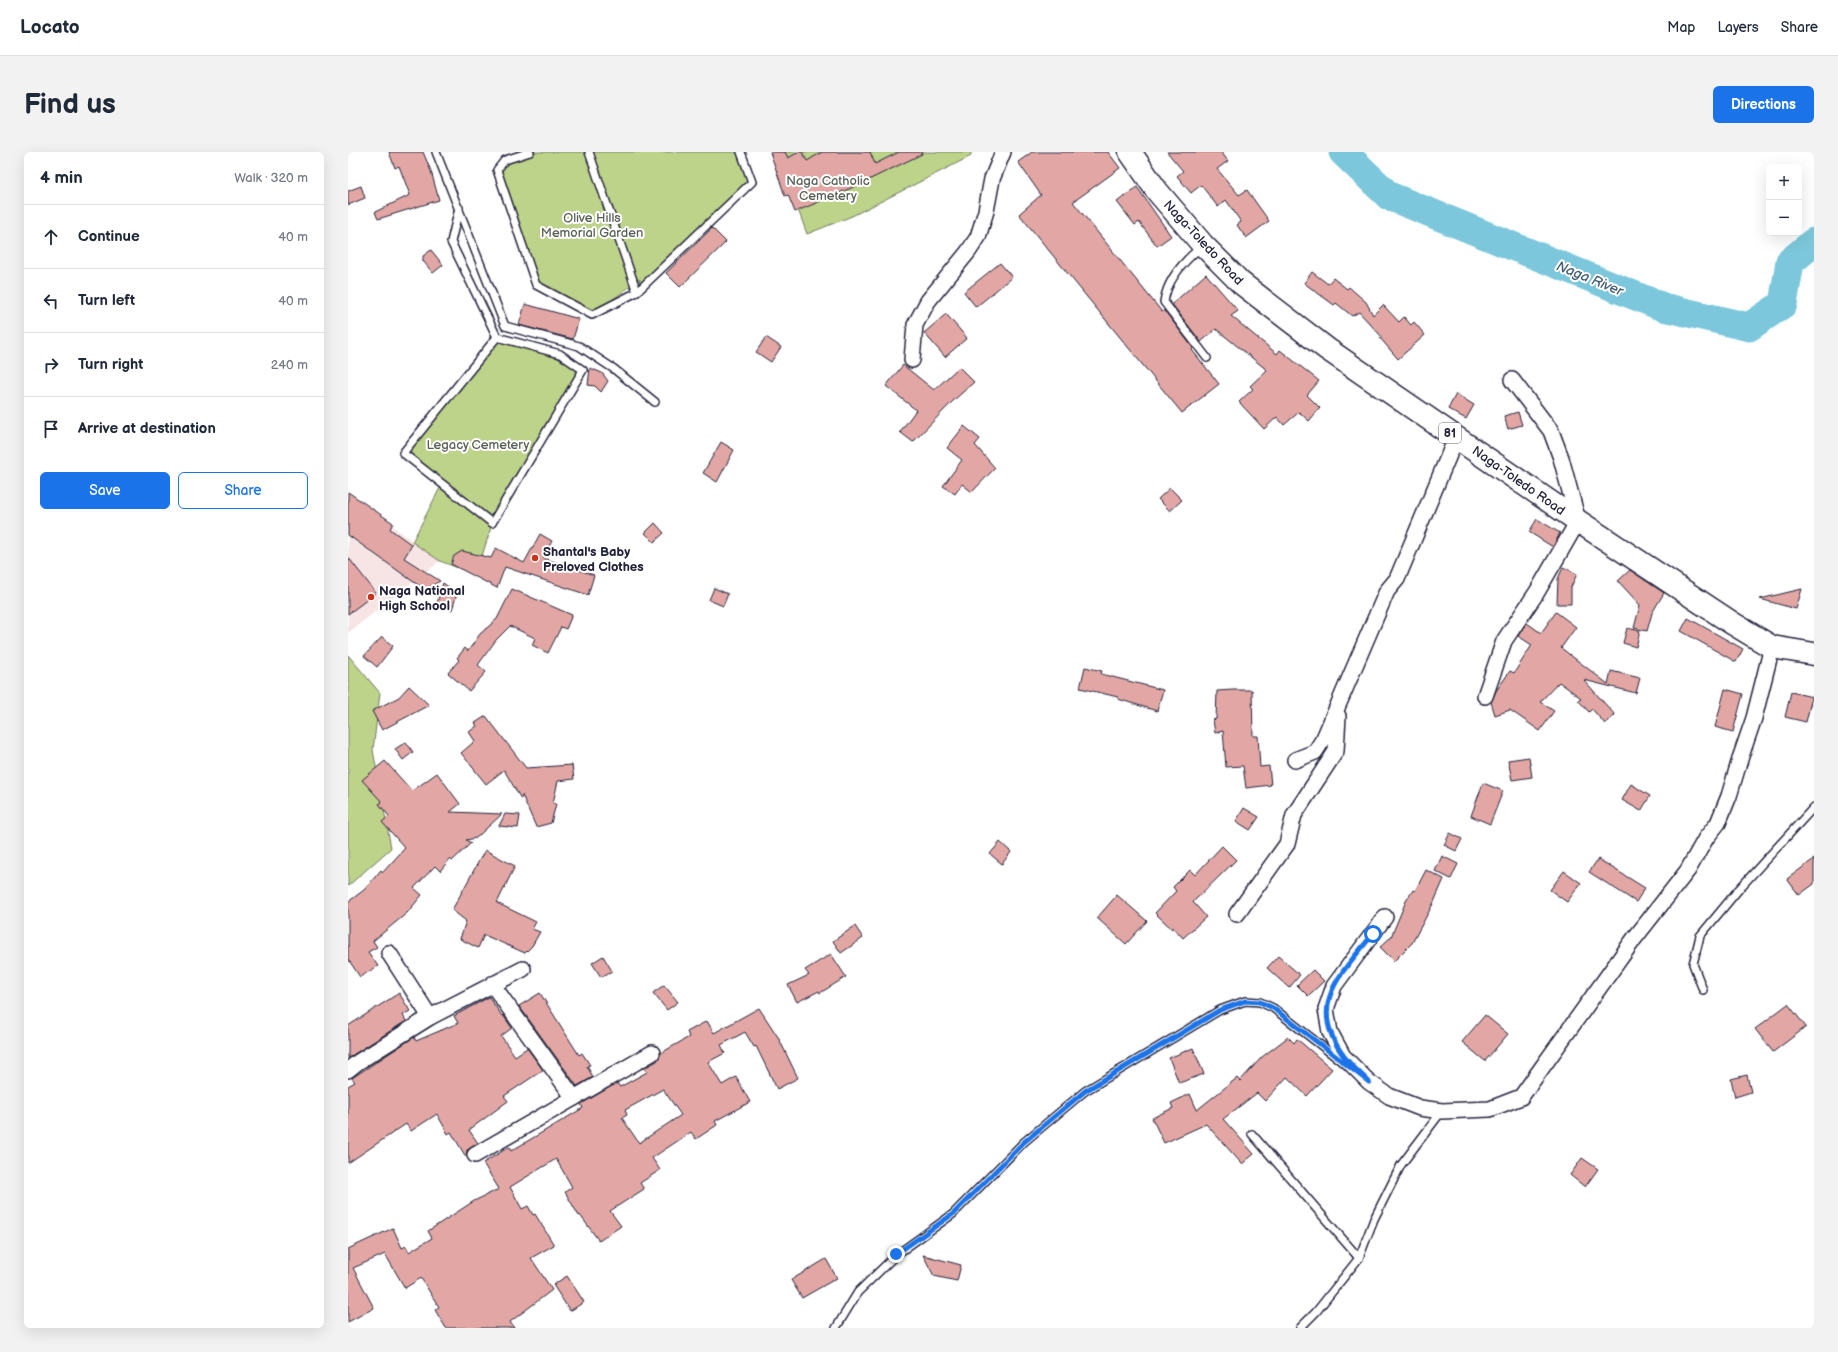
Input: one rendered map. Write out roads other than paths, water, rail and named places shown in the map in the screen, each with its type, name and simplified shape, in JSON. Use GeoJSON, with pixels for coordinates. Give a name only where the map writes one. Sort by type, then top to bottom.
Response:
{"type":"FeatureCollection","features":[{"type":"Feature","properties":{"kind":"highway","name":"Naga-Toledo Road"},"geometry":{"type":"LineString","coordinates":[[1130,152],[1157,191],[1203,245],[1241,283],[1327,349],[1578,521],[1732,623],[1772,646],[1814,654]]}},
{"type":"Feature","properties":{"kind":"street"},"geometry":{"type":"LineString","coordinates":[[912,360],[915,325],[928,301],[968,252],[978,237],[986,211],[992,179],[1004,152]]}},
{"type":"Feature","properties":{"kind":"street"},"geometry":{"type":"LineString","coordinates":[[1485,696],[1504,641],[1537,592],[1578,521],[1561,458],[1551,431],[1512,380]]}},
{"type":"Feature","properties":{"kind":"street"},"geometry":{"type":"LineString","coordinates":[[1295,760],[1315,752],[1324,738],[1387,591],[1397,579],[1456,438]]}},
{"type":"Feature","properties":{"kind":"street"},"geometry":{"type":"LineString","coordinates":[[1386,917],[1334,986],[1326,1009],[1330,1032],[1343,1056],[1369,1082],[1389,1096],[1420,1108],[1442,1111],[1490,1108],[1521,1097],[1634,939],[1688,870],[1706,838],[1718,823],[1729,796],[1740,756],[1754,718],[1772,646]]}},
{"type":"Feature","properties":{"kind":"street"},"geometry":{"type":"LineString","coordinates":[[1237,914],[1287,844],[1294,815],[1336,751],[1338,705]]}},
{"type":"Feature","properties":{"kind":"street"},"geometry":{"type":"LineString","coordinates":[[389,953],[430,1017]]}},
{"type":"Feature","properties":{"kind":"street"},"geometry":{"type":"LineString","coordinates":[[348,1070],[358,1062],[430,1017],[523,969]]}},
{"type":"Feature","properties":{"kind":"street"},"geometry":{"type":"LineString","coordinates":[[492,984],[574,1098]]}},
{"type":"Feature","properties":{"kind":"street"},"geometry":{"type":"LineString","coordinates":[[475,1155],[652,1054]]}},
{"type":"Feature","properties":{"kind":"lane"},"geometry":{"type":"LineString","coordinates":[[436,152],[505,326],[579,346],[614,369],[655,402]]}},
{"type":"Feature","properties":{"kind":"lane"},"geometry":{"type":"LineString","coordinates":[[530,152],[505,160],[497,170],[536,285],[592,314],[637,292],[752,182],[741,152]]}},
{"type":"Feature","properties":{"kind":"lane"},"geometry":{"type":"LineString","coordinates":[[589,152],[637,292]]}},
{"type":"Feature","properties":{"kind":"lane"},"geometry":{"type":"LineString","coordinates":[[459,208],[450,242],[497,337],[560,354],[583,370],[492,523],[403,453],[497,337]]}},
{"type":"Feature","properties":{"kind":"lane"},"geometry":{"type":"LineString","coordinates":[[1203,245],[1184,261],[1165,291],[1164,302],[1207,358]]}},
{"type":"Feature","properties":{"kind":"lane"},"geometry":{"type":"LineString","coordinates":[[1703,990],[1693,964],[1700,936],[1739,889],[1814,807]]}},
{"type":"Feature","properties":{"kind":"lane"},"geometry":{"type":"LineString","coordinates":[[836,1328],[858,1292],[896,1254],[953,1214],[1024,1142],[1085,1091],[1220,1010],[1245,1001],[1260,1002],[1273,1008],[1369,1082]]}},
{"type":"Feature","properties":{"kind":"lane"},"geometry":{"type":"LineString","coordinates":[[1300,1328],[1316,1312],[1359,1258],[1374,1219],[1401,1165],[1442,1111]]}},
{"type":"Feature","properties":{"kind":"lane"},"geometry":{"type":"LineString","coordinates":[[1252,1134],[1359,1258]]}},
{"type":"Feature","properties":{"kind":"waterway","name":"Naga River"},"geometry":{"type":"LineString","coordinates":[[1343,152],[1389,196],[1663,307],[1749,327],[1783,304],[1790,262],[1814,242]]}},
{"type":"Feature","properties":{"kind":"place","name":"Shantal's Baby Preloved Clothes"},"geometry":{"type":"Point","coordinates":[535,558]}},
{"type":"Feature","properties":{"kind":"place","name":"Naga National High School"},"geometry":{"type":"Point","coordinates":[371,597]}},
{"type":"Feature","properties":{"kind":"park label","name":"Naga Catholic Cemetery"},"geometry":{"type":"Point","coordinates":[828,188]}},
{"type":"Feature","properties":{"kind":"park label","name":"Olive Hills Memorial Garden"},"geometry":{"type":"Point","coordinates":[592,224]}},
{"type":"Feature","properties":{"kind":"park label","name":"Legacy Cemetery"},"geometry":{"type":"Point","coordinates":[478,444]}}]}
